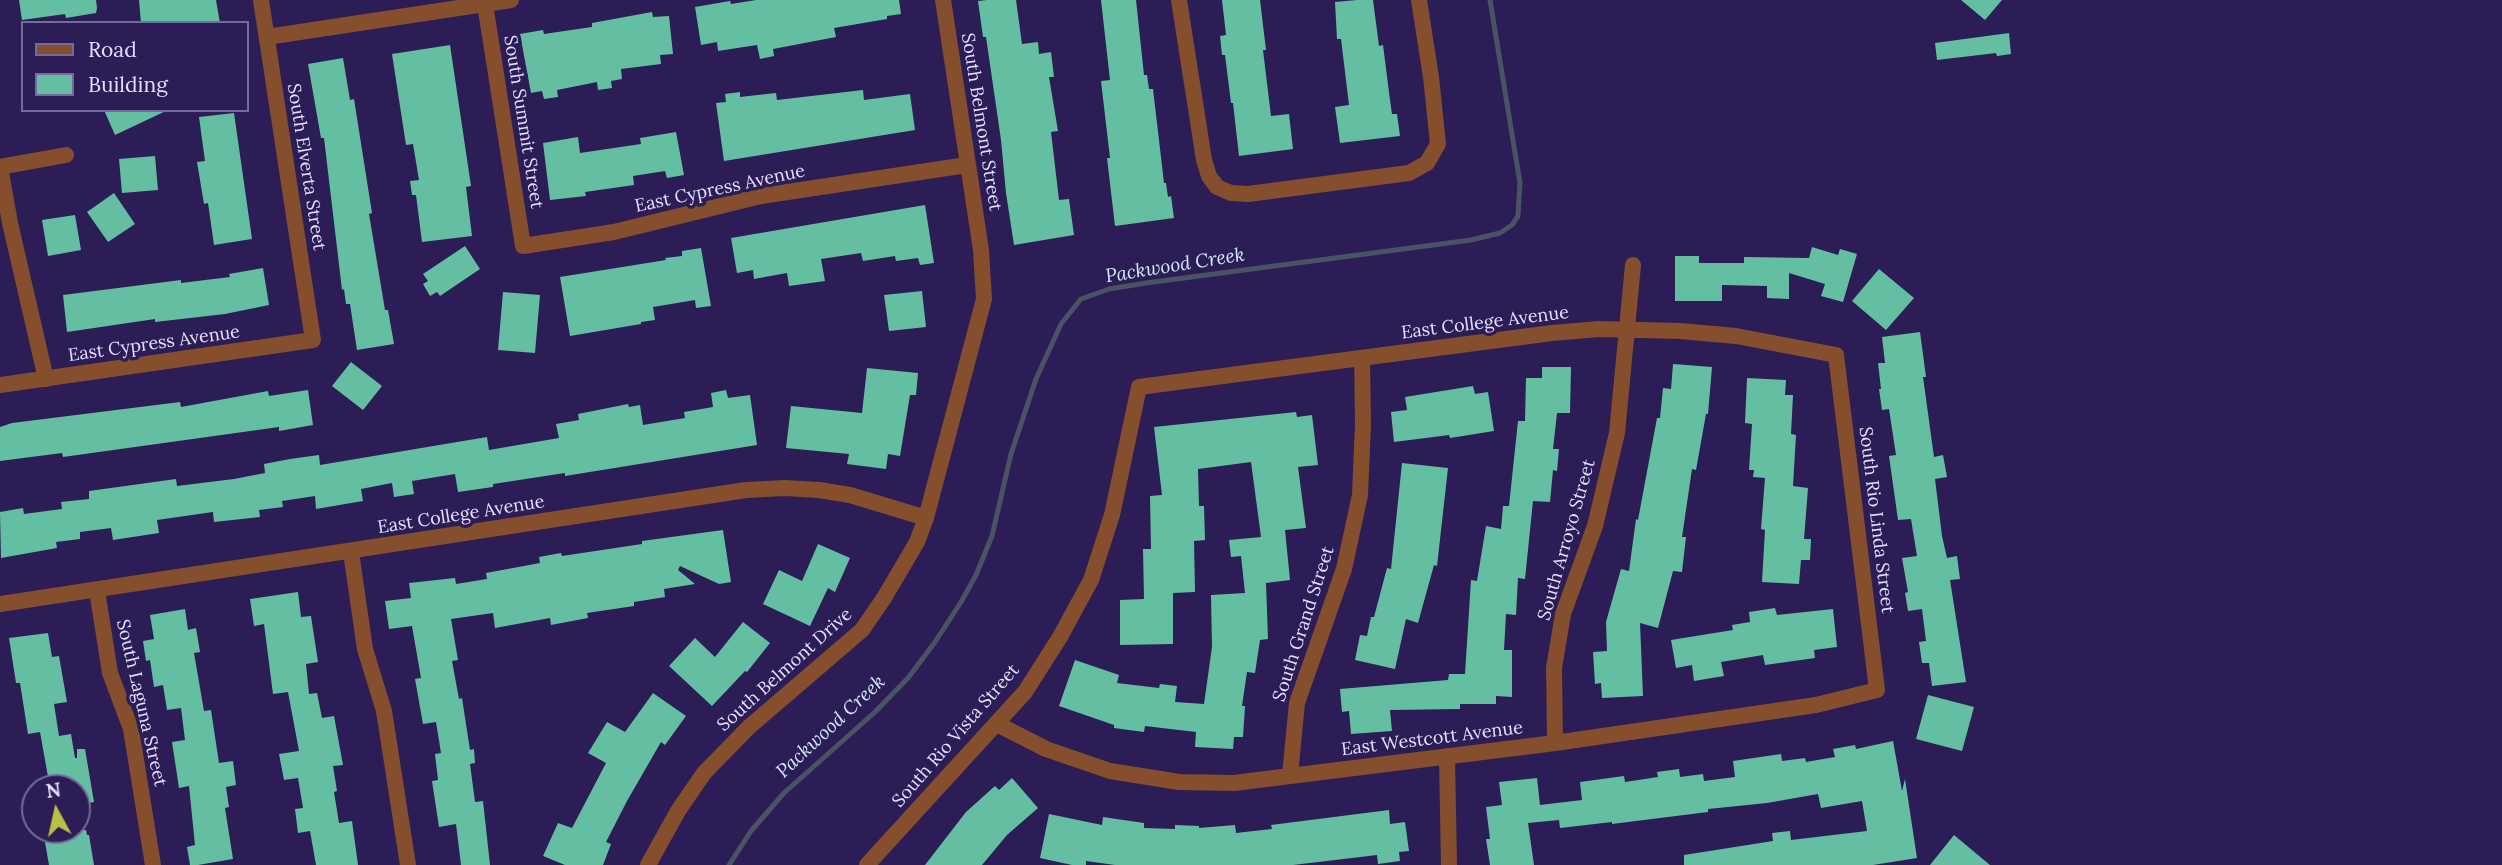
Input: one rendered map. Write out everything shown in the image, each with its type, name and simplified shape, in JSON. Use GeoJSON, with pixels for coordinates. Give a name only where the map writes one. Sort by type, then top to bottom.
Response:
{"type":"FeatureCollection","features":[{"type":"Feature","properties":{"kind":"street","name":"South Elverta Street"},"geometry":{"type":"LineString","coordinates":[[261,0],[313,340]]}},
{"type":"Feature","properties":{"kind":"street"},"geometry":{"type":"LineString","coordinates":[[267,37],[511,0]]}},
{"type":"Feature","properties":{"kind":"street","name":"South Belmont Street"},"geometry":{"type":"LineString","coordinates":[[943,0],[981,250]]}},
{"type":"Feature","properties":{"kind":"street"},"geometry":{"type":"LineString","coordinates":[[1179,0],[1204,160],[1209,176],[1217,187],[1231,193],[1248,194],[1409,173],[1427,163],[1438,144],[1419,0]]}},
{"type":"Feature","properties":{"kind":"street","name":"South Summit Street"},"geometry":{"type":"LineString","coordinates":[[485,4],[523,246]]}},
{"type":"Feature","properties":{"kind":"street"},"geometry":{"type":"LineString","coordinates":[[46,379],[0,167],[66,155]]}},
{"type":"Feature","properties":{"kind":"street","name":"East Cypress Avenue"},"geometry":{"type":"LineString","coordinates":[[523,246],[614,232],[761,197],[967,165]]}},
{"type":"Feature","properties":{"kind":"street","name":"South Belmont Drive"},"geometry":{"type":"LineString","coordinates":[[648,865],[678,811],[704,773],[749,727],[862,630],[917,542],[926,518],[984,299],[981,250]]}},
{"type":"Feature","properties":{"kind":"street","name":"South Arroyo Street"},"geometry":{"type":"LineString","coordinates":[[1555,743],[1556,655],[1563,614],[1595,526],[1617,433],[1633,265]]}},
{"type":"Feature","properties":{"kind":"street","name":"East College Avenue"},"geometry":{"type":"LineString","coordinates":[[1139,387],[1552,333],[1627,329],[1736,336],[1836,355]]}},
{"type":"Feature","properties":{"kind":"street","name":"East Cypress Avenue"},"geometry":{"type":"LineString","coordinates":[[0,385],[313,340]]}},
{"type":"Feature","properties":{"kind":"street","name":"South Rio Linda Street"},"geometry":{"type":"LineString","coordinates":[[1836,355],[1877,690]]}},
{"type":"Feature","properties":{"kind":"street","name":"South Grand Street"},"geometry":{"type":"LineString","coordinates":[[1290,775],[1297,703],[1344,569],[1360,495],[1362,359]]}},
{"type":"Feature","properties":{"kind":"street","name":"South Rio Vista Street"},"geometry":{"type":"LineString","coordinates":[[867,865],[998,724],[1025,692],[1060,637],[1091,580],[1112,515],[1139,387]]}},
{"type":"Feature","properties":{"kind":"street","name":"East College Avenue"},"geometry":{"type":"LineString","coordinates":[[0,604],[746,490],[785,488],[850,495],[926,518]]}},
{"type":"Feature","properties":{"kind":"street"},"geometry":{"type":"LineString","coordinates":[[351,552],[365,649],[384,711],[408,865]]}},
{"type":"Feature","properties":{"kind":"street","name":"South Laguna Street"},"geometry":{"type":"LineString","coordinates":[[97,590],[110,673],[131,729],[153,865]]}},
{"type":"Feature","properties":{"kind":"street","name":"East Westcott Avenue"},"geometry":{"type":"LineString","coordinates":[[998,724],[1046,749],[1110,771],[1179,782],[1234,783],[1555,743],[1816,705],[1877,690]]}},
{"type":"Feature","properties":{"kind":"street"},"geometry":{"type":"LineString","coordinates":[[1447,756],[1449,865]]}},
{"type":"Feature","properties":{"kind":"building"},"geometry":{"type":"Polygon","coordinates":[[[19,0],[96,0],[97,8],[96,13],[66,18],[65,14],[22,20],[19,0]]]}},
{"type":"Feature","properties":{"kind":"building"},"geometry":{"type":"Polygon","coordinates":[[[139,0],[216,0],[220,21],[141,21],[139,0]]]}},
{"type":"Feature","properties":{"kind":"building"},"geometry":{"type":"Polygon","coordinates":[[[756,0],[899,0],[901,14],[834,28],[836,37],[773,49],[774,56],[760,59],[757,45],[718,51],[717,42],[701,45],[695,7],[756,0]]]}},
{"type":"Feature","properties":{"kind":"building"},"geometry":{"type":"Polygon","coordinates":[[[1016,0],[1022,44],[1038,42],[1039,54],[1051,52],[1054,77],[1049,77],[1058,131],[1051,132],[1059,200],[1069,199],[1074,235],[1014,245],[986,37],[983,37],[978,1],[1016,0]]]}},
{"type":"Feature","properties":{"kind":"building"},"geometry":{"type":"Polygon","coordinates":[[[1101,0],[1136,0],[1144,75],[1147,75],[1149,89],[1153,89],[1164,183],[1168,197],[1171,196],[1174,218],[1115,226],[1101,81],[1110,80],[1101,0]]]}},
{"type":"Feature","properties":{"kind":"building"},"geometry":{"type":"Polygon","coordinates":[[[1222,0],[1260,0],[1271,116],[1289,114],[1293,149],[1239,156],[1225,55],[1222,55],[1220,36],[1226,35],[1222,0]]]}},
{"type":"Feature","properties":{"kind":"building"},"geometry":{"type":"Polygon","coordinates":[[[1373,0],[1379,46],[1383,45],[1392,114],[1397,114],[1400,136],[1340,143],[1335,107],[1349,105],[1341,39],[1337,39],[1335,2],[1373,0]]]}},
{"type":"Feature","properties":{"kind":"building"},"geometry":{"type":"Polygon","coordinates":[[[1961,0],[2002,0],[1985,20],[1961,0]]]}},
{"type":"Feature","properties":{"kind":"building"},"geometry":{"type":"Polygon","coordinates":[[[652,12],[653,17],[669,16],[673,54],[660,55],[661,64],[621,69],[622,79],[611,81],[612,88],[598,90],[597,82],[557,90],[558,97],[544,99],[542,91],[531,93],[520,34],[543,30],[544,34],[592,27],[592,23],[652,12]]]}},
{"type":"Feature","properties":{"kind":"building"},"geometry":{"type":"Polygon","coordinates":[[[2009,33],[2011,54],[1997,56],[1996,53],[1937,60],[1935,43],[2009,33]]]}},
{"type":"Feature","properties":{"kind":"building"},"geometry":{"type":"Polygon","coordinates":[[[450,45],[471,186],[466,187],[472,236],[422,242],[416,195],[412,195],[410,181],[419,180],[413,144],[406,145],[392,54],[450,45]]]}},
{"type":"Feature","properties":{"kind":"building"},"geometry":{"type":"Polygon","coordinates":[[[343,58],[350,100],[354,99],[372,213],[369,214],[385,310],[388,310],[394,344],[357,350],[350,304],[346,304],[344,289],[342,290],[324,138],[321,138],[308,64],[343,58]]]}},
{"type":"Feature","properties":{"kind":"building"},"geometry":{"type":"Polygon","coordinates":[[[863,90],[864,100],[910,94],[915,130],[724,161],[716,103],[726,102],[725,94],[740,92],[740,97],[776,93],[777,100],[863,90]]]}},
{"type":"Feature","properties":{"kind":"building"},"geometry":{"type":"Polygon","coordinates":[[[105,112],[164,112],[115,135],[105,112]]]}},
{"type":"Feature","properties":{"kind":"building"},"geometry":{"type":"Polygon","coordinates":[[[234,113],[252,239],[214,245],[208,203],[204,204],[197,162],[205,161],[199,117],[234,113]]]}},
{"type":"Feature","properties":{"kind":"building"},"geometry":{"type":"Polygon","coordinates":[[[676,132],[684,175],[667,178],[665,171],[633,176],[634,185],[585,192],[586,196],[550,200],[543,143],[578,137],[580,153],[641,144],[640,138],[676,132]]]}},
{"type":"Feature","properties":{"kind":"building"},"geometry":{"type":"Polygon","coordinates":[[[155,156],[158,190],[122,193],[119,159],[155,156]]]}},
{"type":"Feature","properties":{"kind":"building"},"geometry":{"type":"Polygon","coordinates":[[[114,193],[135,224],[108,242],[87,212],[114,193]]]}},
{"type":"Feature","properties":{"kind":"building"},"geometry":{"type":"Polygon","coordinates":[[[925,205],[934,263],[920,265],[918,258],[896,261],[895,256],[863,261],[861,253],[821,259],[825,281],[789,286],[787,273],[754,279],[753,270],[737,273],[731,238],[925,205]]]}},
{"type":"Feature","properties":{"kind":"building"},"geometry":{"type":"Polygon","coordinates":[[[75,215],[81,250],[48,256],[42,220],[75,215]]]}},
{"type":"Feature","properties":{"kind":"building"},"geometry":{"type":"Polygon","coordinates":[[[465,246],[480,269],[440,296],[437,292],[430,296],[423,284],[428,281],[423,274],[465,246]]]}},
{"type":"Feature","properties":{"kind":"building"},"geometry":{"type":"Polygon","coordinates":[[[1812,247],[1838,255],[1840,249],[1857,254],[1843,302],[1821,296],[1825,284],[1789,273],[1789,299],[1767,298],[1767,286],[1722,285],[1722,301],[1675,301],[1675,256],[1699,256],[1699,263],[1744,263],[1744,257],[1809,258],[1812,247]]]}},
{"type":"Feature","properties":{"kind":"building"},"geometry":{"type":"Polygon","coordinates":[[[701,248],[711,306],[696,308],[695,300],[653,307],[655,320],[570,336],[560,277],[666,260],[665,258],[682,256],[682,251],[701,248]]]}},
{"type":"Feature","properties":{"kind":"building"},"geometry":{"type":"Polygon","coordinates":[[[263,268],[269,305],[225,314],[155,322],[155,319],[67,332],[63,295],[181,280],[181,283],[230,277],[229,274],[263,268]]]}},
{"type":"Feature","properties":{"kind":"building"},"geometry":{"type":"Polygon","coordinates":[[[1879,269],[1914,298],[1886,330],[1852,301],[1879,269]]]}},
{"type":"Feature","properties":{"kind":"building"},"geometry":{"type":"Polygon","coordinates":[[[922,291],[926,327],[889,331],[884,295],[922,291]]]}},
{"type":"Feature","properties":{"kind":"building"},"geometry":{"type":"Polygon","coordinates":[[[503,292],[540,295],[535,353],[498,350],[503,292]]]}},
{"type":"Feature","properties":{"kind":"building"},"geometry":{"type":"Polygon","coordinates":[[[1920,332],[1934,457],[1943,455],[1947,477],[1935,479],[1947,558],[1957,556],[1960,579],[1950,580],[1966,682],[1932,686],[1929,663],[1922,663],[1919,642],[1926,641],[1922,609],[1908,611],[1905,593],[1908,592],[1902,558],[1917,556],[1911,519],[1898,520],[1889,456],[1896,455],[1889,409],[1882,410],[1878,363],[1885,363],[1882,337],[1920,332]]]}},
{"type":"Feature","properties":{"kind":"building"},"geometry":{"type":"Polygon","coordinates":[[[351,362],[382,386],[363,410],[332,386],[351,362]]]}},
{"type":"Feature","properties":{"kind":"building"},"geometry":{"type":"Polygon","coordinates":[[[1673,364],[1712,367],[1708,414],[1696,470],[1692,469],[1682,537],[1686,537],[1682,572],[1673,571],[1658,628],[1640,623],[1643,696],[1602,698],[1601,683],[1595,684],[1593,652],[1607,651],[1606,622],[1621,569],[1629,571],[1636,519],[1638,520],[1657,418],[1660,418],[1663,388],[1671,389],[1673,364]]]}},
{"type":"Feature","properties":{"kind":"building"},"geometry":{"type":"Polygon","coordinates":[[[1542,367],[1571,367],[1570,413],[1557,413],[1553,449],[1559,449],[1557,471],[1553,470],[1550,502],[1533,501],[1525,579],[1518,578],[1516,615],[1506,614],[1504,650],[1512,650],[1512,697],[1496,696],[1496,704],[1460,704],[1460,709],[1390,710],[1392,731],[1351,734],[1349,711],[1342,712],[1340,689],[1448,680],[1449,674],[1465,674],[1471,580],[1477,581],[1486,526],[1501,529],[1503,506],[1509,506],[1518,421],[1525,421],[1526,378],[1542,378],[1542,367]]]}},
{"type":"Feature","properties":{"kind":"building"},"geometry":{"type":"Polygon","coordinates":[[[867,368],[918,373],[916,395],[910,395],[900,456],[888,454],[886,469],[847,464],[849,454],[786,448],[791,406],[862,413],[867,368]]]}},
{"type":"Feature","properties":{"kind":"building"},"geometry":{"type":"Polygon","coordinates":[[[1747,378],[1786,380],[1785,395],[1793,395],[1791,434],[1796,435],[1793,486],[1808,488],[1804,539],[1811,539],[1810,560],[1801,560],[1799,584],[1762,582],[1765,530],[1761,529],[1765,478],[1753,477],[1754,470],[1749,470],[1752,424],[1745,423],[1747,378]]]}},
{"type":"Feature","properties":{"kind":"building"},"geometry":{"type":"Polygon","coordinates":[[[1473,386],[1475,394],[1488,392],[1494,431],[1450,438],[1449,435],[1394,442],[1391,412],[1407,410],[1405,397],[1473,386]]]}},
{"type":"Feature","properties":{"kind":"building"},"geometry":{"type":"Polygon","coordinates":[[[308,390],[313,425],[279,431],[279,427],[63,457],[62,453],[0,461],[0,427],[12,423],[180,402],[181,407],[268,391],[269,396],[308,390]]]}},
{"type":"Feature","properties":{"kind":"building"},"geometry":{"type":"Polygon","coordinates":[[[726,390],[728,398],[750,395],[757,445],[565,476],[565,473],[493,484],[493,487],[458,492],[455,474],[412,481],[414,494],[394,497],[392,483],[361,489],[363,501],[316,509],[315,496],[282,501],[283,507],[259,510],[260,517],[214,522],[213,512],[157,520],[159,533],[113,540],[111,528],[80,532],[80,539],[56,542],[57,548],[1,558],[0,512],[23,508],[24,514],[62,509],[61,502],[89,499],[89,491],[176,479],[177,486],[234,479],[265,473],[264,464],[290,459],[319,455],[320,465],[487,437],[489,450],[559,438],[556,424],[579,420],[578,414],[628,404],[629,407],[640,405],[643,425],[685,418],[684,412],[713,407],[711,393],[726,390]]]}},
{"type":"Feature","properties":{"kind":"building"},"geometry":{"type":"Polygon","coordinates":[[[1296,412],[1297,417],[1312,415],[1318,465],[1298,467],[1306,528],[1285,530],[1290,580],[1266,583],[1268,639],[1260,640],[1255,673],[1247,672],[1242,706],[1245,706],[1243,737],[1234,737],[1233,749],[1195,747],[1196,732],[1145,726],[1144,732],[1114,728],[1114,725],[1059,706],[1075,660],[1119,675],[1117,683],[1159,688],[1160,684],[1177,686],[1175,702],[1204,704],[1212,647],[1211,595],[1245,593],[1241,556],[1231,557],[1229,540],[1261,537],[1251,462],[1198,469],[1199,506],[1204,506],[1205,540],[1194,541],[1195,592],[1173,593],[1173,644],[1120,645],[1120,600],[1144,599],[1143,549],[1151,549],[1150,496],[1162,495],[1154,427],[1296,412]]]}},
{"type":"Feature","properties":{"kind":"building"},"geometry":{"type":"Polygon","coordinates":[[[1402,463],[1448,468],[1437,566],[1434,565],[1418,623],[1406,619],[1395,669],[1355,660],[1360,635],[1367,636],[1387,568],[1391,569],[1402,463]]]}},
{"type":"Feature","properties":{"kind":"building"},"geometry":{"type":"Polygon","coordinates":[[[723,530],[731,582],[719,584],[680,566],[678,570],[695,584],[664,589],[665,597],[634,602],[634,606],[587,613],[588,618],[551,625],[550,618],[495,628],[493,613],[451,619],[458,660],[452,661],[459,699],[462,698],[470,750],[474,749],[475,763],[470,764],[475,802],[483,801],[490,865],[461,865],[456,824],[439,827],[432,781],[438,780],[435,754],[441,753],[436,722],[423,724],[415,679],[421,678],[412,626],[389,629],[385,601],[411,598],[409,583],[455,578],[456,584],[487,579],[486,573],[540,563],[539,557],[561,553],[562,556],[723,530]]]}},
{"type":"Feature","properties":{"kind":"building"},"geometry":{"type":"Polygon","coordinates":[[[818,544],[850,558],[835,592],[828,588],[810,626],[763,604],[779,570],[802,581],[818,544]]]}},
{"type":"Feature","properties":{"kind":"building"},"geometry":{"type":"Polygon","coordinates":[[[298,592],[301,617],[311,616],[318,662],[306,664],[309,694],[317,693],[322,718],[334,716],[343,765],[333,766],[337,791],[334,792],[339,823],[352,821],[358,865],[316,865],[310,831],[298,833],[295,809],[303,808],[298,778],[284,780],[279,754],[299,751],[288,692],[273,694],[264,624],[254,626],[250,599],[298,592]]]}},
{"type":"Feature","properties":{"kind":"building"},"geometry":{"type":"Polygon","coordinates":[[[1775,608],[1777,615],[1833,609],[1837,647],[1814,650],[1815,658],[1765,665],[1763,655],[1721,662],[1724,676],[1694,681],[1692,665],[1676,668],[1671,640],[1733,630],[1732,625],[1750,622],[1749,612],[1775,608]]]}},
{"type":"Feature","properties":{"kind":"building"},"geometry":{"type":"Polygon","coordinates":[[[185,609],[188,630],[196,628],[200,652],[194,653],[204,711],[211,710],[219,763],[233,761],[236,785],[226,787],[229,807],[225,808],[233,859],[198,865],[190,865],[187,847],[195,845],[189,786],[179,788],[172,742],[185,740],[181,708],[167,710],[163,685],[154,687],[150,660],[146,661],[143,641],[154,639],[150,615],[185,609]]]}},
{"type":"Feature","properties":{"kind":"building"},"geometry":{"type":"Polygon","coordinates":[[[743,622],[770,643],[747,672],[745,671],[712,706],[669,666],[695,638],[715,657],[743,622]]]}},
{"type":"Feature","properties":{"kind":"building"},"geometry":{"type":"Polygon","coordinates":[[[48,633],[52,657],[59,656],[67,702],[54,704],[59,736],[71,734],[75,758],[77,749],[85,749],[89,774],[48,774],[40,732],[28,734],[9,638],[48,633]]]}},
{"type":"Feature","properties":{"kind":"building"},"geometry":{"type":"Polygon","coordinates":[[[653,693],[686,716],[665,745],[661,742],[627,801],[606,842],[611,844],[603,865],[565,865],[543,856],[558,823],[572,828],[606,763],[588,753],[607,722],[625,732],[653,693]]]}},
{"type":"Feature","properties":{"kind":"building"},"geometry":{"type":"Polygon","coordinates":[[[1928,695],[1974,707],[1962,751],[1916,739],[1928,695]]]}},
{"type":"Feature","properties":{"kind":"building"},"geometry":{"type":"Polygon","coordinates":[[[1893,741],[1902,791],[1905,779],[1917,858],[1873,865],[1684,865],[1684,855],[1773,841],[1772,833],[1790,831],[1791,840],[1867,831],[1862,801],[1821,808],[1818,794],[1612,824],[1560,828],[1559,820],[1528,823],[1534,865],[1490,865],[1486,839],[1490,839],[1486,807],[1502,805],[1499,782],[1537,778],[1540,805],[1582,800],[1580,782],[1624,776],[1625,782],[1658,777],[1657,772],[1679,769],[1680,777],[1703,774],[1704,781],[1735,777],[1733,761],[1781,754],[1782,761],[1805,758],[1806,762],[1835,757],[1833,749],[1855,745],[1856,749],[1893,741]]]}},
{"type":"Feature","properties":{"kind":"building"},"geometry":{"type":"Polygon","coordinates":[[[1012,778],[1038,808],[1007,835],[982,865],[925,865],[966,812],[995,786],[999,790],[1012,778]]]}},
{"type":"Feature","properties":{"kind":"building"},"geometry":{"type":"Polygon","coordinates":[[[1389,810],[1390,824],[1405,822],[1409,851],[1399,852],[1400,861],[1378,864],[1377,855],[1293,865],[1115,865],[1086,861],[1086,865],[1072,865],[1040,858],[1049,814],[1102,825],[1103,817],[1144,823],[1144,828],[1235,825],[1236,833],[1272,829],[1271,825],[1389,810]]]}},
{"type":"Feature","properties":{"kind":"building"},"geometry":{"type":"Polygon","coordinates":[[[1954,835],[1990,865],[1930,865],[1954,835]]]}},
{"type":"Feature","properties":{"kind":"building"},"geometry":{"type":"Polygon","coordinates":[[[45,844],[90,844],[94,865],[49,865],[45,844]]]}},
{"type":"Feature","properties":{"kind":"waterway","name":"Packwood Creek"},"geometry":{"type":"LineString","coordinates":[[729,865],[751,831],[784,793],[875,712],[908,678],[961,602],[992,536],[1011,454],[1036,379],[1061,324],[1081,299],[1109,289],[1146,283],[1471,240],[1500,233],[1512,225],[1518,216],[1520,183],[1490,0]]}}]}
